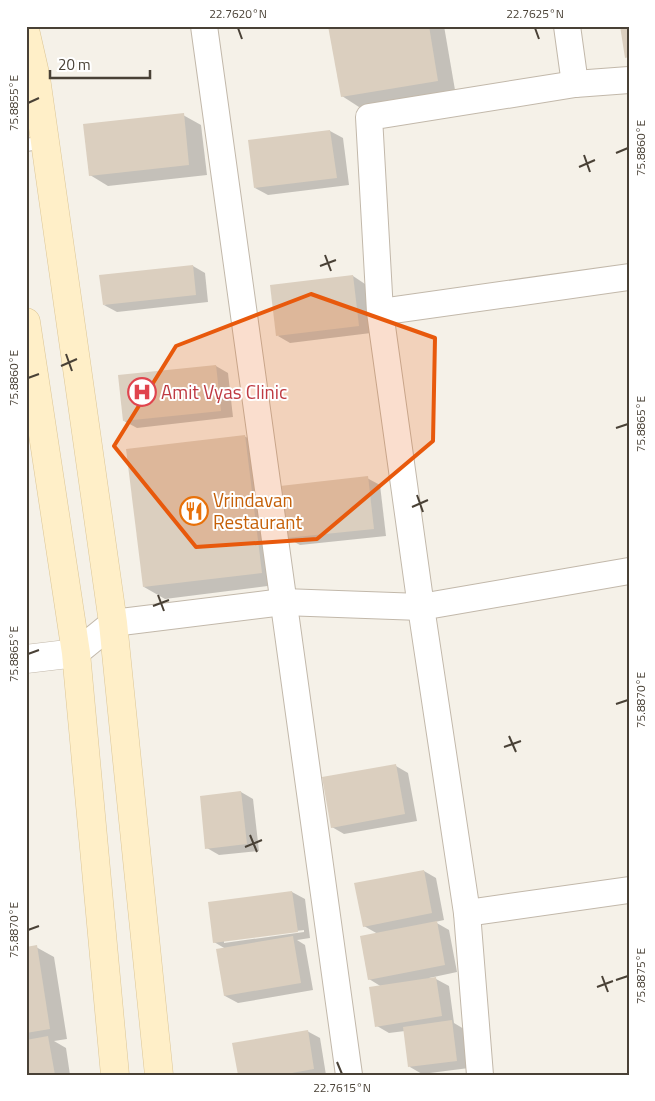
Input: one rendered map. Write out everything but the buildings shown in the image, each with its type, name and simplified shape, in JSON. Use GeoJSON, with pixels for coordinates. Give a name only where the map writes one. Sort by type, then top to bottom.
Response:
{"type":"FeatureCollection","features":[{"type":"Feature","properties":{"kind":"main road"},"geometry":{"type":"LineString","coordinates":[[26,34],[36,78],[36,144],[113,623],[159,1075]]}},
{"type":"Feature","properties":{"kind":"main road"},"geometry":{"type":"LineString","coordinates":[[26,322],[76,653],[115,1075]]}},
{"type":"Feature","properties":{"kind":"street"},"geometry":{"type":"LineString","coordinates":[[204,26],[350,1075]]}},
{"type":"Feature","properties":{"kind":"street"},"geometry":{"type":"LineString","coordinates":[[567,26],[575,84]]}},
{"type":"Feature","properties":{"kind":"street"},"geometry":{"type":"LineString","coordinates":[[480,1075],[467,913],[421,607],[380,312],[369,116],[575,84],[629,80]]}},
{"type":"Feature","properties":{"kind":"street"},"geometry":{"type":"LineString","coordinates":[[380,312],[629,277]]}},
{"type":"Feature","properties":{"kind":"street"},"geometry":{"type":"LineString","coordinates":[[26,660],[76,653],[113,623],[283,602],[421,607],[629,571]]}},
{"type":"Feature","properties":{"kind":"street"},"geometry":{"type":"LineString","coordinates":[[467,913],[629,890]]}},
{"type":"Feature","properties":{"kind":"highlighted area"},"geometry":{"type":"Polygon","coordinates":[[[311,294],[435,338],[433,441],[317,539],[196,547],[114,446],[176,346],[311,294]]]}},
{"type":"Feature","properties":{"kind":"place","name":"Amit Vyas Clinic"},"geometry":{"type":"Point","coordinates":[142,392]}},
{"type":"Feature","properties":{"kind":"place","name":"Vrindavan Restaurant"},"geometry":{"type":"Point","coordinates":[194,511]}}]}
